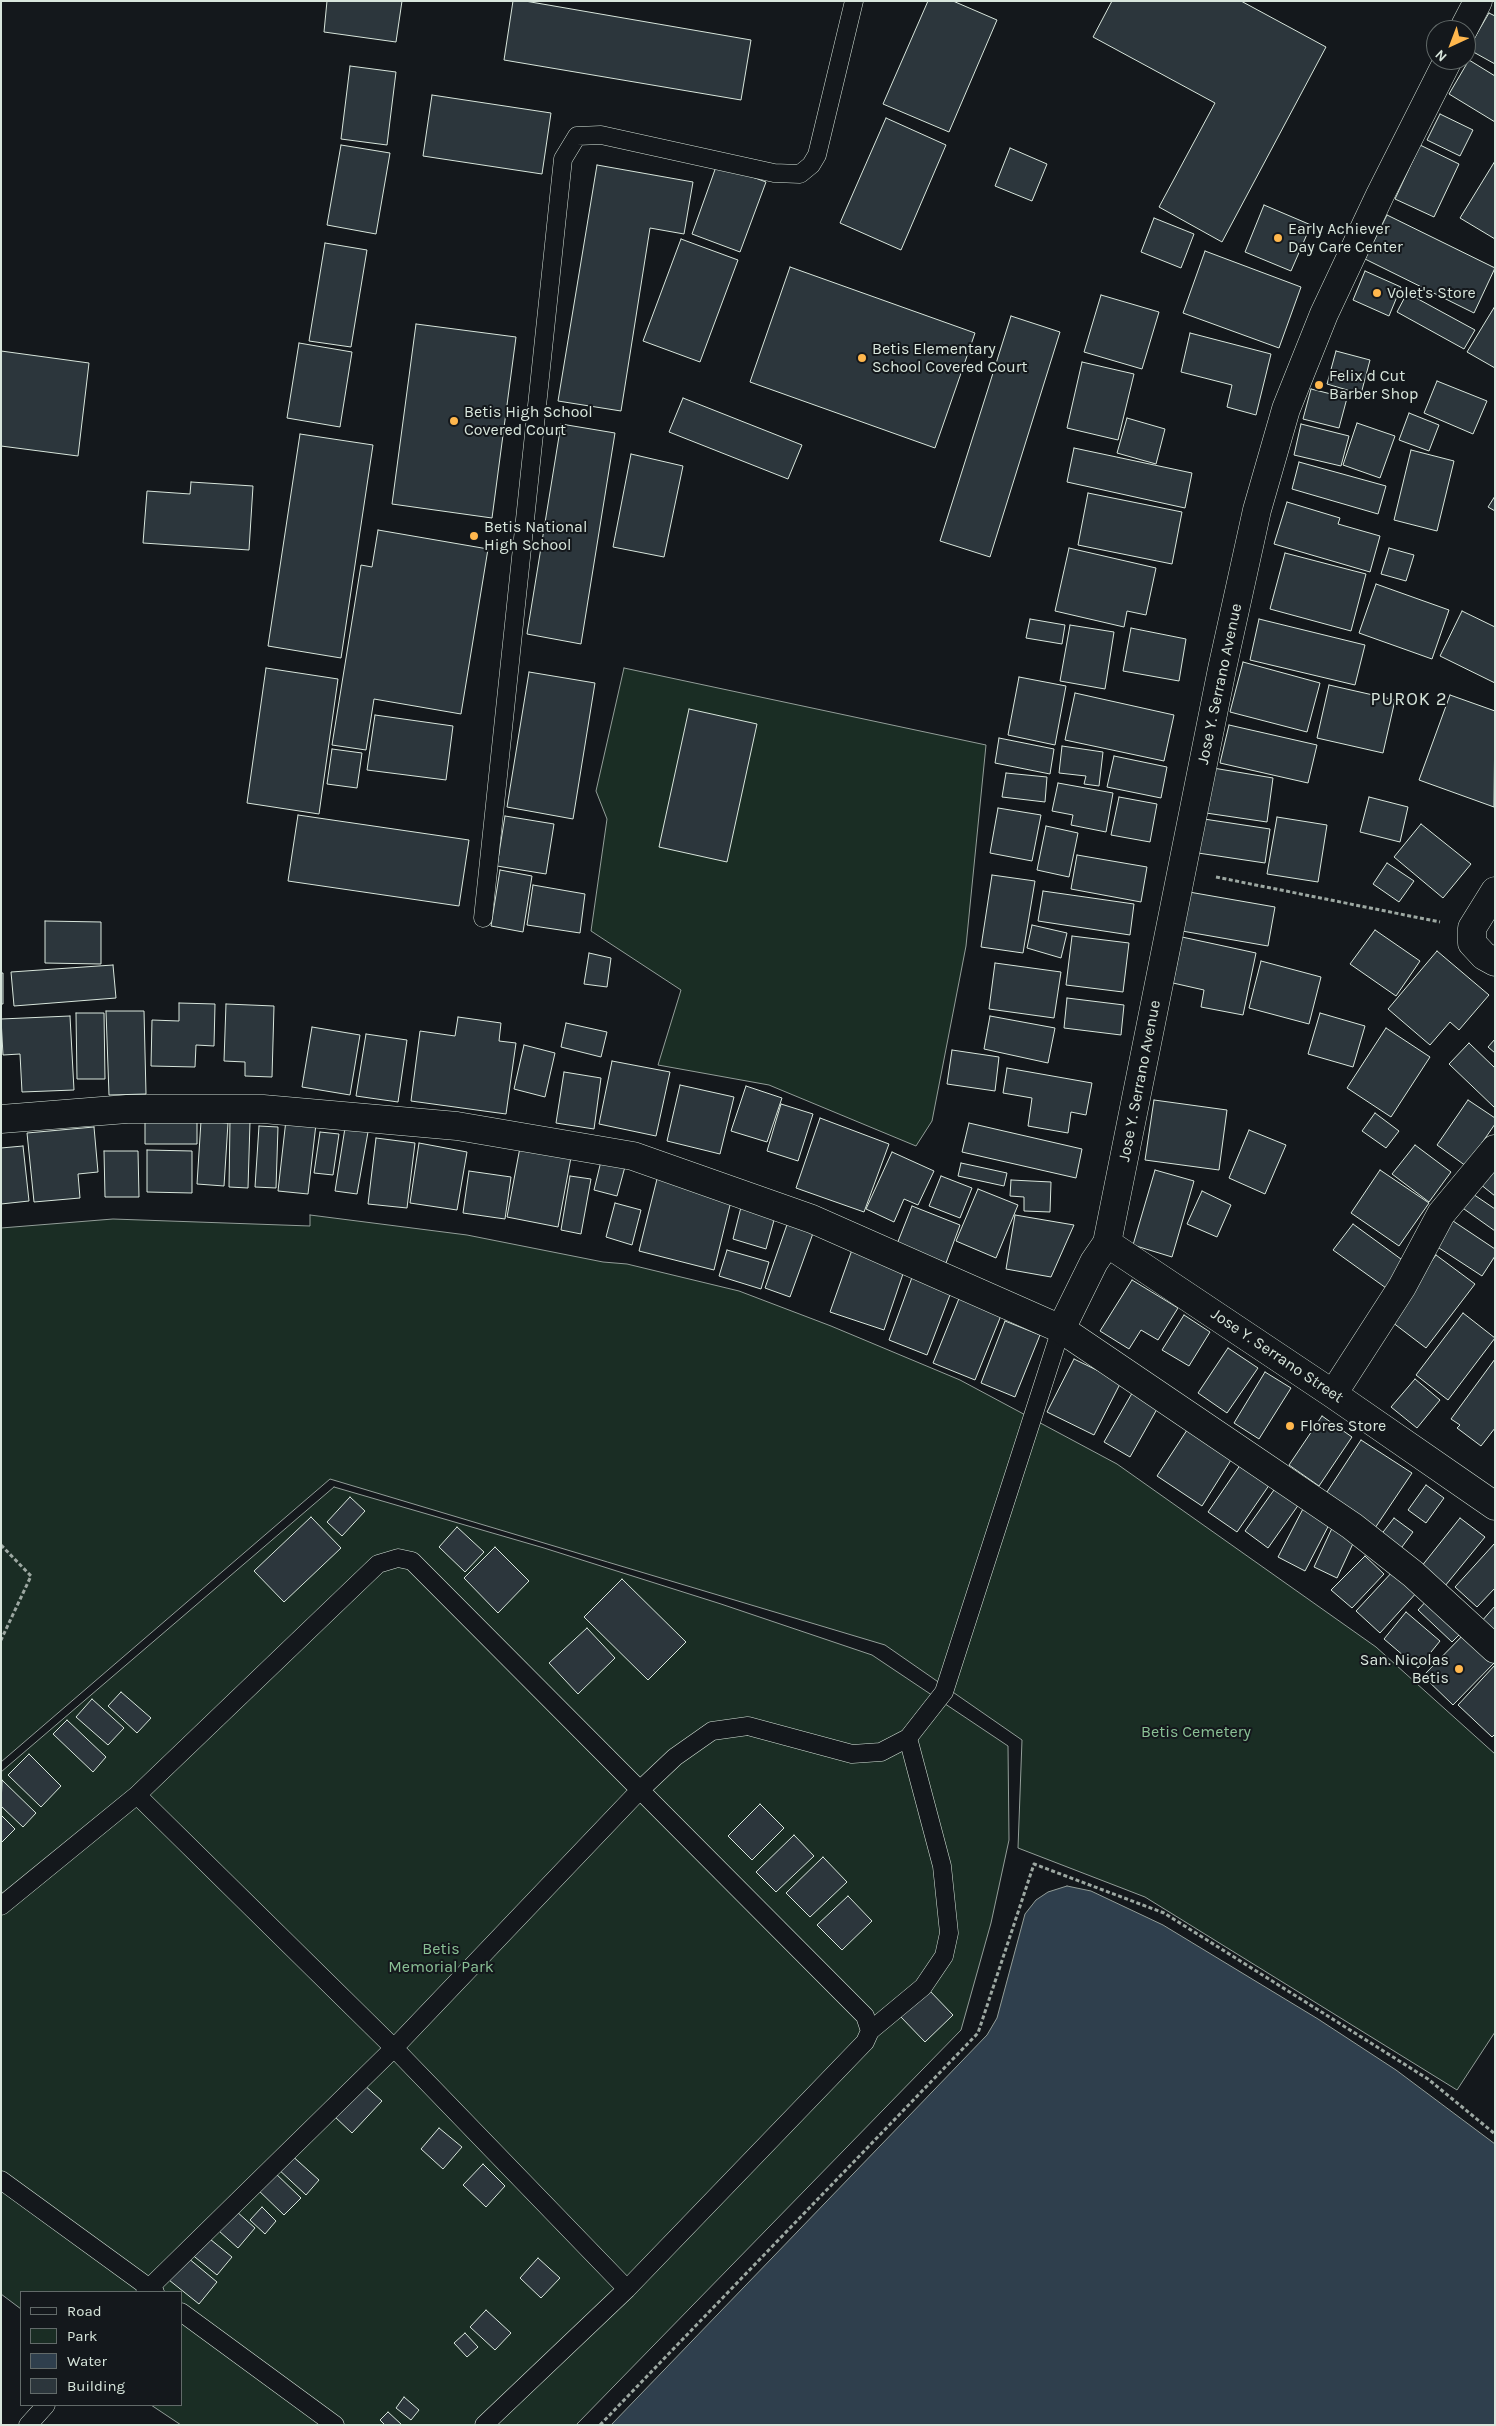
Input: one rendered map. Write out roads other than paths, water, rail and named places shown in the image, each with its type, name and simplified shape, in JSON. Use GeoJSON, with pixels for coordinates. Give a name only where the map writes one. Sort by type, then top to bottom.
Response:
{"type":"FeatureCollection","features":[{"type":"Feature","properties":{"kind":"street"},"geometry":{"type":"LineString","coordinates":[[1468,20],[1478,1]]}},
{"type":"Feature","properties":{"kind":"street","name":"Jose Y. Serrano Avenue"},"geometry":{"type":"LineString","coordinates":[[1061,1328],[1094,1262],[1107,1243],[1222,668],[1255,520],[1286,409],[1324,314],[1380,195],[1443,70]]}},
{"type":"Feature","properties":{"kind":"street"},"geometry":{"type":"LineString","coordinates":[[1495,891],[1472,928],[1472,943],[1484,956],[1495,962]]}},
{"type":"Feature","properties":{"kind":"street"},"geometry":{"type":"LineString","coordinates":[[1,1119],[127,1109],[290,1110],[457,1126],[632,1156],[812,1220],[1061,1328],[1352,1526],[1412,1574],[1495,1649]]}},
{"type":"Feature","properties":{"kind":"street"},"geometry":{"type":"LineString","coordinates":[[1333,1394],[1402,1287],[1441,1214],[1495,1149]]}},
{"type":"Feature","properties":{"kind":"street","name":"Jose Y. Serrano Street"},"geometry":{"type":"LineString","coordinates":[[1107,1243],[1333,1394],[1495,1506]]}},
{"type":"Feature","properties":{"kind":"lane"},"geometry":{"type":"LineString","coordinates":[[483,918],[563,159],[577,136],[601,135],[774,173],[800,174],[811,166],[818,155],[854,1]]}},
{"type":"Feature","properties":{"kind":"lane"},"geometry":{"type":"LineString","coordinates":[[1,2180],[149,2291],[394,2048],[639,1791],[676,1757],[712,1731],[748,1726],[852,1754],[882,1752],[908,1738],[944,1692],[1061,1328]]}},
{"type":"Feature","properties":{"kind":"lane"},"geometry":{"type":"LineString","coordinates":[[1,1906],[136,1795],[378,1564],[398,1558],[412,1561],[639,1791],[866,2016],[870,2031]]}},
{"type":"Feature","properties":{"kind":"lane"},"geometry":{"type":"LineString","coordinates":[[484,2425],[628,2289],[865,2042],[870,2031],[923,1987],[944,1956],[949,1933],[942,1866],[908,1738]]}},
{"type":"Feature","properties":{"kind":"lane"},"geometry":{"type":"LineString","coordinates":[[136,1795],[394,2048],[628,2289]]}},
{"type":"Feature","properties":{"kind":"lane"},"geometry":{"type":"LineString","coordinates":[[182,2313],[335,2425]]}},
{"type":"Feature","properties":{"kind":"lane"},"geometry":{"type":"LineString","coordinates":[[28,2425],[45,2406]]}},
{"type":"Feature","properties":{"kind":"water"},"geometry":{"type":"Polygon","coordinates":[[[1067,1886],[1091,1891],[1163,1925],[1318,2019],[1396,2070],[1495,2144],[1495,2425],[611,2425],[987,2035],[997,2018],[1025,1914],[1036,1900],[1048,1892],[1067,1886]]]}},
{"type":"Feature","properties":{"kind":"place","name":"Early Achiever Day Care Center"},"geometry":{"type":"Point","coordinates":[1278,238]}},
{"type":"Feature","properties":{"kind":"place","name":"Volet's Store"},"geometry":{"type":"Point","coordinates":[1377,293]}},
{"type":"Feature","properties":{"kind":"place","name":"Betis Elementary School Covered Court"},"geometry":{"type":"Point","coordinates":[862,358]}},
{"type":"Feature","properties":{"kind":"place","name":"Felix d Cut Barber Shop"},"geometry":{"type":"Point","coordinates":[1319,385]}},
{"type":"Feature","properties":{"kind":"place","name":"Betis High School Covered Court"},"geometry":{"type":"Point","coordinates":[454,421]}},
{"type":"Feature","properties":{"kind":"place","name":"Betis National High School"},"geometry":{"type":"Point","coordinates":[474,536]}},
{"type":"Feature","properties":{"kind":"place","name":"Flores Store"},"geometry":{"type":"Point","coordinates":[1290,1426]}},
{"type":"Feature","properties":{"kind":"place","name":"San. Nicolas Betis"},"geometry":{"type":"Point","coordinates":[1459,1669]}},
{"type":"Feature","properties":{"kind":"district","name":"PUROK 2"},"geometry":{"type":"Point","coordinates":[1409,700]}},
{"type":"Feature","properties":{"kind":"park label","name":"Betis Cemetery"},"geometry":{"type":"Point","coordinates":[1196,1732]}},
{"type":"Feature","properties":{"kind":"park label","name":"Betis Memorial Park"},"geometry":{"type":"Point","coordinates":[441,1958]}}]}
